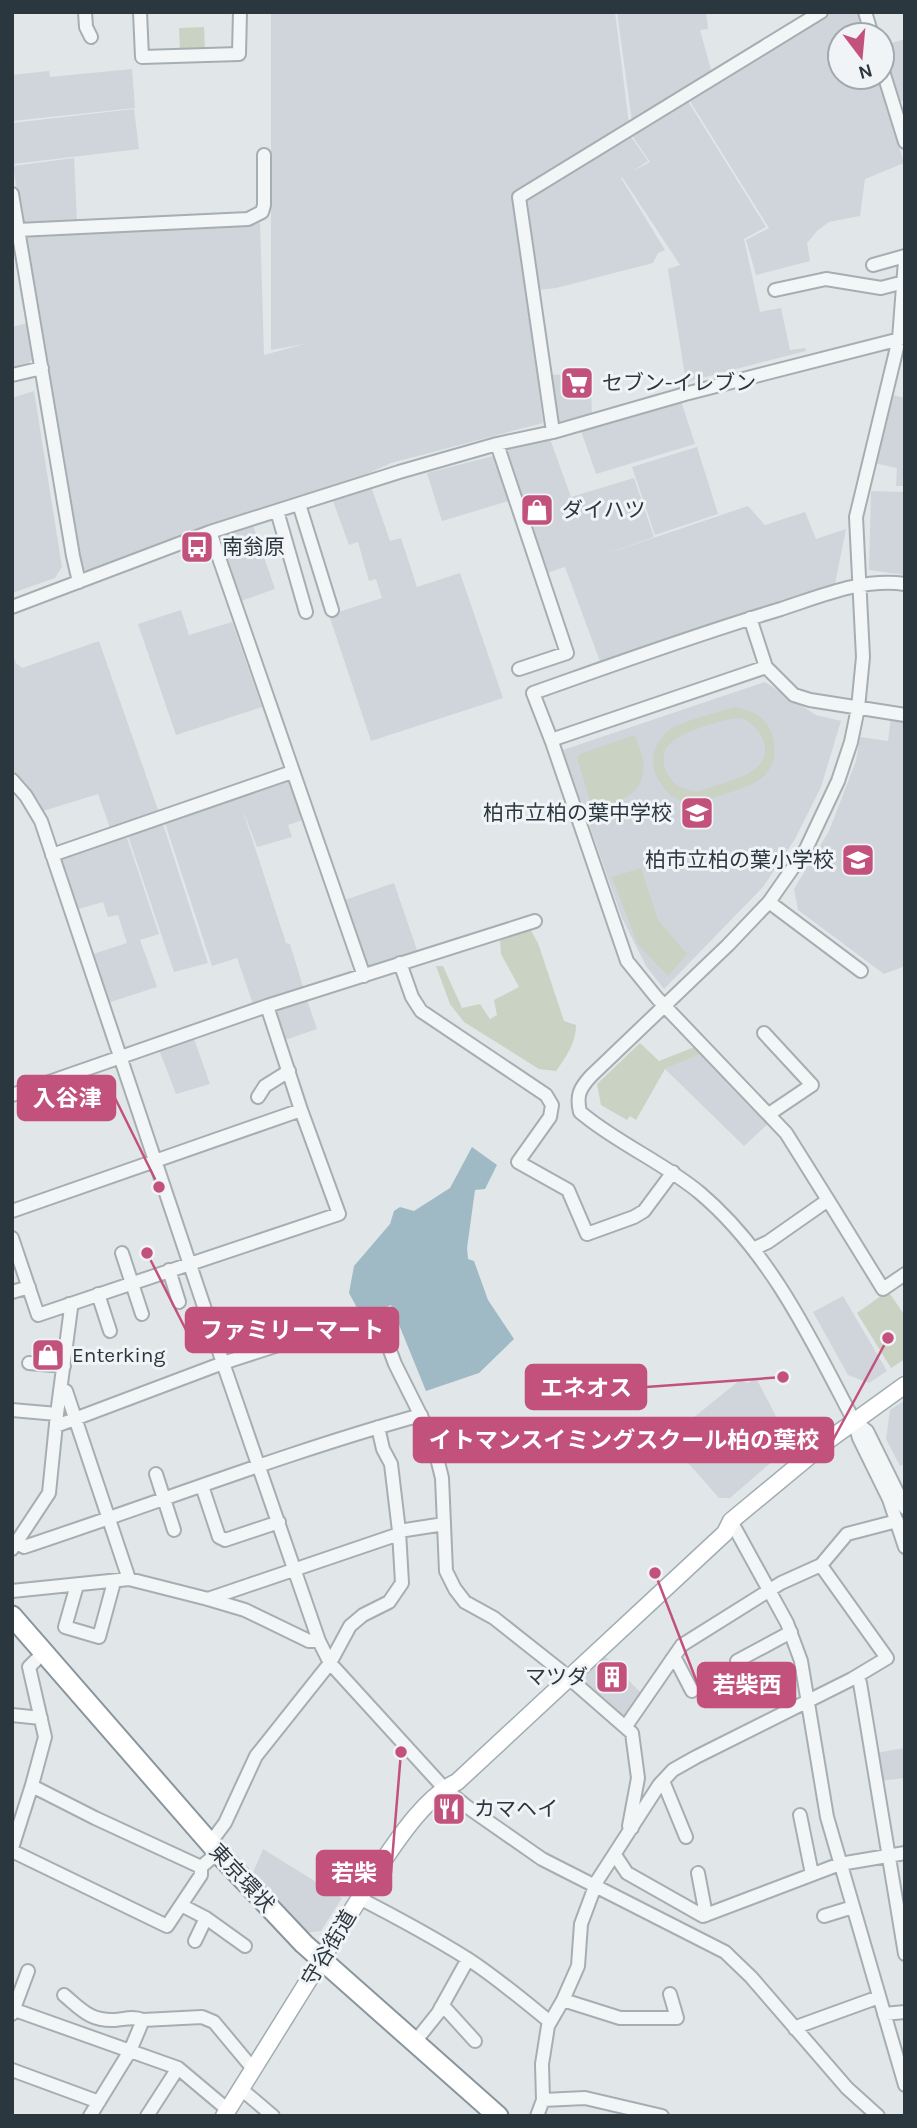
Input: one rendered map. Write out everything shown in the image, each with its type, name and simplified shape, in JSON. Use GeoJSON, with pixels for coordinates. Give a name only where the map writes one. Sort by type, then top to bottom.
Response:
{"type":"FeatureCollection","features":[{"type":"Feature","properties":{"kind":"highway","name":"東京環状"},"geometry":{"type":"LineString","coordinates":[[12,1616],[207,1857]]}},
{"type":"Feature","properties":{"kind":"highway","name":"東京環状"},"geometry":{"type":"LineString","coordinates":[[12,1634],[207,1857],[249,1887],[318,1966],[480,2116]]}},
{"type":"Feature","properties":{"kind":"highway","name":"東京環状"},"geometry":{"type":"LineString","coordinates":[[318,1966],[414,2043],[498,2116]]}},
{"type":"Feature","properties":{"kind":"main road","name":"守谷街道"},"geometry":{"type":"LineString","coordinates":[[226,2113],[359,1898],[401,1836],[444,1788],[457,1782],[565,1674],[725,1533],[731,1521],[785,1475],[905,1385]]}},
{"type":"Feature","properties":{"kind":"street"},"geometry":{"type":"LineString","coordinates":[[85,12],[86,27],[91,37]]}},
{"type":"Feature","properties":{"kind":"street"},"geometry":{"type":"LineString","coordinates":[[140,12],[142,57],[239,54],[240,12]]}},
{"type":"Feature","properties":{"kind":"street"},"geometry":{"type":"LineString","coordinates":[[553,432],[519,197],[821,12]]}},
{"type":"Feature","properties":{"kind":"street"},"geometry":{"type":"LineString","coordinates":[[889,91],[905,142]]}},
{"type":"Feature","properties":{"kind":"street"},"geometry":{"type":"LineString","coordinates":[[18,230],[248,219],[262,212],[264,205],[264,155]]}},
{"type":"Feature","properties":{"kind":"street"},"geometry":{"type":"LineString","coordinates":[[12,194],[79,582]]}},
{"type":"Feature","properties":{"kind":"street"},"geometry":{"type":"LineString","coordinates":[[873,265],[905,258],[902,339],[856,517],[863,657],[858,708],[846,757],[830,801],[806,849],[769,902],[591,1076],[580,1088],[578,1103],[580,1112],[673,1172],[724,1215],[781,1288],[854,1422],[885,1491],[905,1547]]}},
{"type":"Feature","properties":{"kind":"street"},"geometry":{"type":"LineString","coordinates":[[775,290],[826,279],[881,288],[904,282]]}},
{"type":"Feature","properties":{"kind":"street"},"geometry":{"type":"LineString","coordinates":[[12,289],[26,284]]}},
{"type":"Feature","properties":{"kind":"street"},"geometry":{"type":"LineString","coordinates":[[12,607],[210,532],[399,472],[685,394],[902,339]]}},
{"type":"Feature","properties":{"kind":"street"},"geometry":{"type":"LineString","coordinates":[[12,375],[41,368]]}},
{"type":"Feature","properties":{"kind":"street"},"geometry":{"type":"LineString","coordinates":[[497,444],[567,653],[519,668]]}},
{"type":"Feature","properties":{"kind":"street"},"geometry":{"type":"LineString","coordinates":[[299,504],[332,610]]}},
{"type":"Feature","properties":{"kind":"street"},"geometry":{"type":"LineString","coordinates":[[277,511],[306,612]]}},
{"type":"Feature","properties":{"kind":"street"},"geometry":{"type":"LineString","coordinates":[[210,532],[364,976]]}},
{"type":"Feature","properties":{"kind":"street"},"geometry":{"type":"LineString","coordinates":[[905,584],[859,585],[750,618],[533,693],[627,961],[665,1006],[786,1133],[883,1289],[905,1274]]}},
{"type":"Feature","properties":{"kind":"street"},"geometry":{"type":"LineString","coordinates":[[750,618],[766,667],[794,695],[905,715]]}},
{"type":"Feature","properties":{"kind":"street"},"geometry":{"type":"LineString","coordinates":[[552,742],[557,738],[766,667]]}},
{"type":"Feature","properties":{"kind":"street"},"geometry":{"type":"LineString","coordinates":[[52,855],[292,772]]}},
{"type":"Feature","properties":{"kind":"street"},"geometry":{"type":"LineString","coordinates":[[12,780],[34,808],[52,855],[223,1363],[319,1641],[330,1663],[444,1788],[460,1802],[541,1859],[725,1952],[751,1977],[847,2088],[878,2116]]}},
{"type":"Feature","properties":{"kind":"street"},"geometry":{"type":"LineString","coordinates":[[769,902],[861,971]]}},
{"type":"Feature","properties":{"kind":"street"},"geometry":{"type":"LineString","coordinates":[[12,1096],[267,1006],[535,920]]}},
{"type":"Feature","properties":{"kind":"street"},"geometry":{"type":"LineString","coordinates":[[400,963],[412,997],[421,1011],[546,1095],[552,1105],[551,1117],[518,1162],[568,1190],[587,1234],[644,1211],[673,1172]]}},
{"type":"Feature","properties":{"kind":"street"},"geometry":{"type":"LineString","coordinates":[[12,1238],[38,1315],[339,1214],[267,1006]]}},
{"type":"Feature","properties":{"kind":"street"},"geometry":{"type":"LineString","coordinates":[[764,1033],[811,1084],[769,1114]]}},
{"type":"Feature","properties":{"kind":"street"},"geometry":{"type":"LineString","coordinates":[[258,1097],[265,1086],[289,1071]]}},
{"type":"Feature","properties":{"kind":"street"},"geometry":{"type":"LineString","coordinates":[[12,1211],[301,1110]]}},
{"type":"Feature","properties":{"kind":"street"},"geometry":{"type":"LineString","coordinates":[[753,1250],[828,1200]]}},
{"type":"Feature","properties":{"kind":"street"},"geometry":{"type":"LineString","coordinates":[[122,1254],[142,1314]]}},
{"type":"Feature","properties":{"kind":"street"},"geometry":{"type":"LineString","coordinates":[[169,1270],[179,1302]]}},
{"type":"Feature","properties":{"kind":"street"},"geometry":{"type":"LineString","coordinates":[[12,1292],[29,1287]]}},
{"type":"Feature","properties":{"kind":"street"},"geometry":{"type":"LineString","coordinates":[[98,1294],[110,1331]]}},
{"type":"Feature","properties":{"kind":"street"},"geometry":{"type":"LineString","coordinates":[[69,1304],[71,1308],[49,1493],[14,1546],[24,1547],[260,1465],[421,1415]]}},
{"type":"Feature","properties":{"kind":"street"},"geometry":{"type":"LineString","coordinates":[[358,1337],[382,1329],[395,1364],[432,1438],[442,1478],[446,1571],[455,1589],[465,1602],[494,1618],[565,1674],[632,1733],[638,1778],[629,1826],[632,1828]]}},
{"type":"Feature","properties":{"kind":"street"},"geometry":{"type":"LineString","coordinates":[[12,1410],[57,1420],[75,1419],[223,1363],[298,1339]]}},
{"type":"Feature","properties":{"kind":"street"},"geometry":{"type":"LineString","coordinates":[[29,1363],[64,1366]]}},
{"type":"Feature","properties":{"kind":"street"},"geometry":{"type":"LineString","coordinates":[[61,1389],[66,1391],[129,1579]]}},
{"type":"Feature","properties":{"kind":"street"},"geometry":{"type":"LineString","coordinates":[[854,1422],[867,1431],[905,1508]]}},
{"type":"Feature","properties":{"kind":"street"},"geometry":{"type":"LineString","coordinates":[[36,1660],[29,1667],[45,1737],[12,1849],[167,1926],[201,1875],[207,1857],[226,1823],[256,1756],[330,1663],[350,1626],[363,1615],[389,1602],[402,1583],[391,1464],[383,1449],[378,1427]]}},
{"type":"Feature","properties":{"kind":"street"},"geometry":{"type":"LineString","coordinates":[[156,1474],[174,1530]]}},
{"type":"Feature","properties":{"kind":"street"},"geometry":{"type":"LineString","coordinates":[[202,1486],[219,1537],[225,1540],[279,1522]]}},
{"type":"Feature","properties":{"kind":"street"},"geometry":{"type":"LineString","coordinates":[[731,1521],[791,1632],[800,1661],[827,1817],[905,2085]]}},
{"type":"Feature","properties":{"kind":"street"},"geometry":{"type":"LineString","coordinates":[[626,1726],[682,1645],[769,1590],[821,1565],[847,1534],[897,1521]]}},
{"type":"Feature","properties":{"kind":"street"},"geometry":{"type":"LineString","coordinates":[[208,1599],[399,1532],[444,1524]]}},
{"type":"Feature","properties":{"kind":"street"},"geometry":{"type":"LineString","coordinates":[[537,2116],[543,2100],[542,2064],[550,2022],[578,1966],[581,1924],[596,1885],[663,1781],[673,1770],[696,1757],[857,1677],[887,1658],[822,1567]]}},
{"type":"Feature","properties":{"kind":"street"},"geometry":{"type":"LineString","coordinates":[[12,1591],[129,1579],[245,1610],[309,1641],[319,1641]]}},
{"type":"Feature","properties":{"kind":"street"},"geometry":{"type":"LineString","coordinates":[[77,1585],[65,1627],[99,1637],[114,1582]]}},
{"type":"Feature","properties":{"kind":"street"},"geometry":{"type":"LineString","coordinates":[[737,1661],[791,1632]]}},
{"type":"Feature","properties":{"kind":"street"},"geometry":{"type":"LineString","coordinates":[[672,1660],[677,1662],[692,1691]]}},
{"type":"Feature","properties":{"kind":"street"},"geometry":{"type":"LineString","coordinates":[[857,1677],[905,1954]]}},
{"type":"Feature","properties":{"kind":"street"},"geometry":{"type":"LineString","coordinates":[[12,1715],[41,1718]]}},
{"type":"Feature","properties":{"kind":"street"},"geometry":{"type":"LineString","coordinates":[[663,1781],[686,1838]]}},
{"type":"Feature","properties":{"kind":"street"},"geometry":{"type":"LineString","coordinates":[[32,1786],[95,1818],[207,1857]]}},
{"type":"Feature","properties":{"kind":"street"},"geometry":{"type":"LineString","coordinates":[[800,1815],[812,1874]]}},
{"type":"Feature","properties":{"kind":"street"},"geometry":{"type":"LineString","coordinates":[[615,1855],[627,1872],[703,1916],[840,1864],[905,1853]]}},
{"type":"Feature","properties":{"kind":"street"},"geometry":{"type":"LineString","coordinates":[[698,1873],[706,1915]]}},
{"type":"Feature","properties":{"kind":"street"},"geometry":{"type":"LineString","coordinates":[[359,1898],[468,1959],[550,2022]]}},
{"type":"Feature","properties":{"kind":"street"},"geometry":{"type":"LineString","coordinates":[[181,1905],[206,1917],[245,1946]]}},
{"type":"Feature","properties":{"kind":"street"},"geometry":{"type":"LineString","coordinates":[[824,1916],[853,1908]]}},
{"type":"Feature","properties":{"kind":"street"},"geometry":{"type":"LineString","coordinates":[[195,1941],[206,1917]]}},
{"type":"Feature","properties":{"kind":"street"},"geometry":{"type":"LineString","coordinates":[[414,2043],[441,2007],[468,1959]]}},
{"type":"Feature","properties":{"kind":"street"},"geometry":{"type":"LineString","coordinates":[[28,1971],[13,2011],[178,2068],[226,2113]]}},
{"type":"Feature","properties":{"kind":"street"},"geometry":{"type":"LineString","coordinates":[[563,2000],[620,2018],[677,2018],[670,1994]]}},
{"type":"Feature","properties":{"kind":"street"},"geometry":{"type":"LineString","coordinates":[[64,1995],[99,2020],[202,2017],[214,2022],[255,2068]]}},
{"type":"Feature","properties":{"kind":"street"},"geometry":{"type":"LineString","coordinates":[[795,2029],[879,1997]]}},
{"type":"Feature","properties":{"kind":"street"},"geometry":{"type":"LineString","coordinates":[[441,2007],[446,2009],[475,2041]]}},
{"type":"Feature","properties":{"kind":"street"},"geometry":{"type":"LineString","coordinates":[[884,2014],[905,2012]]}},
{"type":"Feature","properties":{"kind":"street"},"geometry":{"type":"LineString","coordinates":[[90,2116],[130,2052],[143,2020]]}},
{"type":"Feature","properties":{"kind":"street"},"geometry":{"type":"LineString","coordinates":[[147,2116],[178,2068]]}},
{"type":"Feature","properties":{"kind":"street"},"geometry":{"type":"LineString","coordinates":[[12,2070],[99,2102]]}},
{"type":"Feature","properties":{"kind":"street"},"geometry":{"type":"LineString","coordinates":[[241,2089],[273,2116]]}},
{"type":"Feature","properties":{"kind":"street"},"geometry":{"type":"LineString","coordinates":[[543,2100],[585,2098],[662,2116]]}},
{"type":"Feature","properties":{"kind":"shaded area"},"geometry":{"type":"Polygon","coordinates":[[[271,12],[615,12],[629,124],[514,197],[543,423],[391,463],[360,477],[211,525],[87,571],[82,568],[23,236],[260,223],[264,355],[304,344],[271,350],[271,12]]]}},
{"type":"Feature","properties":{"kind":"shaded area"},"geometry":{"type":"Polygon","coordinates":[[[617,12],[706,12],[708,29],[700,30],[712,73],[632,122],[617,12]]]}},
{"type":"Feature","properties":{"kind":"shaded area"},"geometry":{"type":"Polygon","coordinates":[[[826,12],[859,12],[862,21],[826,21],[826,91],[882,91],[904,163],[865,179],[860,216],[829,222],[817,231],[807,243],[810,261],[756,275],[746,240],[769,228],[688,98],[826,12]]]}},
{"type":"Feature","properties":{"kind":"shaded area"},"geometry":{"type":"Polygon","coordinates":[[[905,39],[905,100],[898,102],[894,91],[896,42],[905,39]]]}},
{"type":"Feature","properties":{"kind":"shaded area"},"geometry":{"type":"Polygon","coordinates":[[[132,69],[135,108],[12,121],[12,75],[49,71],[50,77],[132,69]]]}},
{"type":"Feature","properties":{"kind":"shaded area"},"geometry":{"type":"Polygon","coordinates":[[[686,98],[766,227],[744,239],[760,312],[781,308],[790,350],[805,348],[806,351],[686,382],[668,269],[680,265],[622,177],[665,250],[658,253],[653,263],[556,288],[538,290],[528,200],[629,134],[648,161],[633,171],[650,162],[630,133],[686,98]]]}},
{"type":"Feature","properties":{"kind":"shaded area"},"geometry":{"type":"Polygon","coordinates":[[[134,109],[139,149],[13,164],[12,123],[134,109]]]}},
{"type":"Feature","properties":{"kind":"shaded area"},"geometry":{"type":"Polygon","coordinates":[[[74,158],[77,220],[22,223],[13,166],[74,158]]]}},
{"type":"Feature","properties":{"kind":"shaded area"},"geometry":{"type":"Polygon","coordinates":[[[27,323],[33,358],[30,362],[12,367],[12,327],[27,323]]]}},
{"type":"Feature","properties":{"kind":"shaded area"},"geometry":{"type":"Polygon","coordinates":[[[590,373],[592,413],[558,422],[552,375],[590,373]]]}},
{"type":"Feature","properties":{"kind":"shaded area"},"geometry":{"type":"Polygon","coordinates":[[[34,391],[62,567],[55,578],[12,593],[12,398],[34,391]]]}},
{"type":"Feature","properties":{"kind":"shaded area"},"geometry":{"type":"Polygon","coordinates":[[[889,394],[905,398],[905,486],[896,486],[897,468],[874,463],[889,394]]]}},
{"type":"Feature","properties":{"kind":"shaded area"},"geometry":{"type":"Polygon","coordinates":[[[680,398],[695,444],[596,474],[580,428],[680,398]]]}},
{"type":"Feature","properties":{"kind":"shaded area"},"geometry":{"type":"Polygon","coordinates":[[[550,439],[571,497],[634,478],[654,537],[588,560],[748,506],[765,525],[805,512],[816,539],[846,529],[835,584],[601,664],[565,567],[544,574],[502,450],[550,439]]]}},
{"type":"Feature","properties":{"kind":"shaded area"},"geometry":{"type":"Polygon","coordinates":[[[697,447],[718,514],[655,535],[632,467],[697,447]]]}},
{"type":"Feature","properties":{"kind":"shaded area"},"geometry":{"type":"Polygon","coordinates":[[[497,455],[512,500],[442,521],[427,473],[497,455]]]}},
{"type":"Feature","properties":{"kind":"shaded area"},"geometry":{"type":"Polygon","coordinates":[[[372,489],[390,541],[401,538],[417,587],[460,573],[503,698],[371,741],[329,615],[382,598],[376,579],[369,581],[358,542],[349,545],[333,501],[372,489]]]}},
{"type":"Feature","properties":{"kind":"shaded area"},"geometry":{"type":"Polygon","coordinates":[[[871,491],[905,492],[905,575],[869,570],[871,491]]]}},
{"type":"Feature","properties":{"kind":"shaded area"},"geometry":{"type":"Polygon","coordinates":[[[253,525],[275,589],[235,603],[213,538],[253,525]]]}},
{"type":"Feature","properties":{"kind":"shaded area"},"geometry":{"type":"Polygon","coordinates":[[[181,610],[189,635],[232,622],[262,707],[176,735],[138,624],[181,610]]]}},
{"type":"Feature","properties":{"kind":"shaded area"},"geometry":{"type":"Polygon","coordinates":[[[99,641],[158,810],[110,828],[98,794],[43,811],[39,802],[12,769],[12,653],[16,663],[22,668],[99,641]]]}},
{"type":"Feature","properties":{"kind":"shaded area","name":"柏市立柏の葉中学校"},"geometry":{"type":"Polygon","coordinates":[[[765,682],[816,715],[841,721],[821,787],[795,839],[763,887],[664,989],[646,966],[622,918],[563,750],[765,682]]]}},
{"type":"Feature","properties":{"kind":"shaded area","name":"柏市立柏の葉小学校"},"geometry":{"type":"Polygon","coordinates":[[[891,718],[905,720],[905,966],[884,974],[798,910],[794,889],[829,831],[856,761],[860,737],[888,741],[891,718]]]}},
{"type":"Feature","properties":{"kind":"shaded area"},"geometry":{"type":"Polygon","coordinates":[[[283,777],[289,780],[303,820],[288,825],[292,837],[257,847],[242,808],[304,990],[254,1007],[237,958],[212,966],[165,823],[239,798],[238,793],[283,777]]]}},
{"type":"Feature","properties":{"kind":"shaded area"},"geometry":{"type":"Polygon","coordinates":[[[162,821],[208,963],[174,972],[127,833],[162,821]]]}},
{"type":"Feature","properties":{"kind":"shaded area"},"geometry":{"type":"Polygon","coordinates":[[[125,832],[159,934],[140,940],[157,987],[107,1003],[90,955],[127,943],[118,915],[108,917],[103,902],[75,910],[60,860],[67,853],[125,832]]]}},
{"type":"Feature","properties":{"kind":"shaded area"},"geometry":{"type":"Polygon","coordinates":[[[394,883],[417,950],[369,966],[363,962],[342,901],[394,883]]]}},
{"type":"Feature","properties":{"kind":"shaded area"},"geometry":{"type":"Polygon","coordinates":[[[306,997],[317,1029],[282,1041],[273,1013],[276,1008],[306,997]]]}},
{"type":"Feature","properties":{"kind":"shaded area"},"geometry":{"type":"Polygon","coordinates":[[[193,1036],[210,1084],[176,1094],[158,1047],[193,1036]]]}},
{"type":"Feature","properties":{"kind":"shaded area"},"geometry":{"type":"Polygon","coordinates":[[[703,1053],[769,1123],[744,1146],[665,1069],[703,1053]]]}},
{"type":"Feature","properties":{"kind":"shaded area"},"geometry":{"type":"Polygon","coordinates":[[[843,1296],[887,1371],[869,1383],[848,1375],[813,1312],[843,1296]]]}},
{"type":"Feature","properties":{"kind":"shaded area"},"geometry":{"type":"Polygon","coordinates":[[[756,1378],[791,1445],[730,1498],[719,1498],[667,1439],[740,1380],[748,1383],[756,1378]]]}},
{"type":"Feature","properties":{"kind":"shaded area"},"geometry":{"type":"Polygon","coordinates":[[[905,1400],[905,1464],[900,1466],[886,1439],[890,1410],[905,1400]]]}},
{"type":"Feature","properties":{"kind":"shaded area"},"geometry":{"type":"Polygon","coordinates":[[[603,1654],[642,1694],[625,1720],[576,1680],[603,1654]]]}},
{"type":"Feature","properties":{"kind":"shaded area"},"geometry":{"type":"Polygon","coordinates":[[[905,1748],[905,1778],[880,1781],[876,1753],[905,1748]]]}},
{"type":"Feature","properties":{"kind":"shaded area"},"geometry":{"type":"Polygon","coordinates":[[[263,1849],[342,1898],[321,1931],[305,1933],[251,1877],[263,1849]]]}},
{"type":"Feature","properties":{"kind":"green space"},"geometry":{"type":"Polygon","coordinates":[[[204,27],[205,55],[180,50],[179,28],[204,27]]]}},
{"type":"Feature","properties":{"kind":"green space"},"geometry":{"type":"Polygon","coordinates":[[[734,707],[759,716],[770,729],[774,755],[768,772],[756,782],[718,796],[692,802],[677,799],[664,788],[656,774],[653,759],[658,744],[674,727],[734,707]],[[740,718],[710,724],[677,738],[665,751],[667,774],[684,789],[699,791],[733,780],[755,769],[765,752],[763,740],[754,726],[740,718]]]}},
{"type":"Feature","properties":{"kind":"green space"},"geometry":{"type":"Polygon","coordinates":[[[635,735],[643,761],[641,782],[621,800],[592,807],[577,758],[580,754],[635,735]]]}},
{"type":"Feature","properties":{"kind":"green space"},"geometry":{"type":"Polygon","coordinates":[[[641,868],[658,920],[687,954],[668,976],[638,945],[612,877],[641,868]]]}},
{"type":"Feature","properties":{"kind":"green space"},"geometry":{"type":"Polygon","coordinates":[[[530,929],[538,943],[564,1021],[576,1025],[572,1044],[556,1071],[539,1069],[464,1022],[450,1004],[436,966],[443,966],[462,1008],[480,1004],[490,1019],[497,1015],[494,1000],[519,987],[501,954],[500,938],[530,929]]]}},
{"type":"Feature","properties":{"kind":"green space"},"geometry":{"type":"Polygon","coordinates":[[[640,1043],[659,1061],[697,1046],[703,1053],[665,1069],[636,1120],[630,1116],[627,1120],[601,1105],[597,1084],[640,1043]]]}},
{"type":"Feature","properties":{"kind":"green space"},"geometry":{"type":"Polygon","coordinates":[[[888,1291],[905,1316],[905,1359],[891,1368],[857,1313],[888,1291]]]}},
{"type":"Feature","properties":{"kind":"water"},"geometry":{"type":"Polygon","coordinates":[[[472,1147],[497,1165],[485,1189],[475,1190],[467,1248],[468,1259],[474,1261],[488,1300],[514,1339],[479,1373],[426,1391],[391,1305],[362,1317],[349,1293],[354,1266],[390,1224],[394,1211],[400,1207],[414,1211],[450,1188],[472,1147]]]}},
{"type":"Feature","properties":{"kind":"place","name":"セブン-イレブン"},"geometry":{"type":"Point","coordinates":[577,383]}},
{"type":"Feature","properties":{"kind":"place","name":"ダイハツ"},"geometry":{"type":"Point","coordinates":[537,510]}},
{"type":"Feature","properties":{"kind":"place","name":"南翁原"},"geometry":{"type":"Point","coordinates":[197,547]}},
{"type":"Feature","properties":{"kind":"place","name":"柏市立柏の葉中学校"},"geometry":{"type":"Point","coordinates":[697,813]}},
{"type":"Feature","properties":{"kind":"place","name":"柏市立柏の葉小学校"},"geometry":{"type":"Point","coordinates":[858,860]}},
{"type":"Feature","properties":{"kind":"place","name":"入谷津"},"geometry":{"type":"Point","coordinates":[159,1187]}},
{"type":"Feature","properties":{"kind":"place","name":"ファミリーマート"},"geometry":{"type":"Point","coordinates":[147,1253]}},
{"type":"Feature","properties":{"kind":"place","name":"イトマンスイミングスクール柏の葉校"},"geometry":{"type":"Point","coordinates":[888,1338]}},
{"type":"Feature","properties":{"kind":"place","name":"Enterking"},"geometry":{"type":"Point","coordinates":[48,1355]}},
{"type":"Feature","properties":{"kind":"place","name":"エネオス"},"geometry":{"type":"Point","coordinates":[783,1377]}},
{"type":"Feature","properties":{"kind":"place","name":"若柴西"},"geometry":{"type":"Point","coordinates":[655,1573]}},
{"type":"Feature","properties":{"kind":"place","name":"マツダ"},"geometry":{"type":"Point","coordinates":[612,1677]}},
{"type":"Feature","properties":{"kind":"place","name":"若柴"},"geometry":{"type":"Point","coordinates":[401,1752]}},
{"type":"Feature","properties":{"kind":"place","name":"カマヘイ"},"geometry":{"type":"Point","coordinates":[449,1809]}}]}
